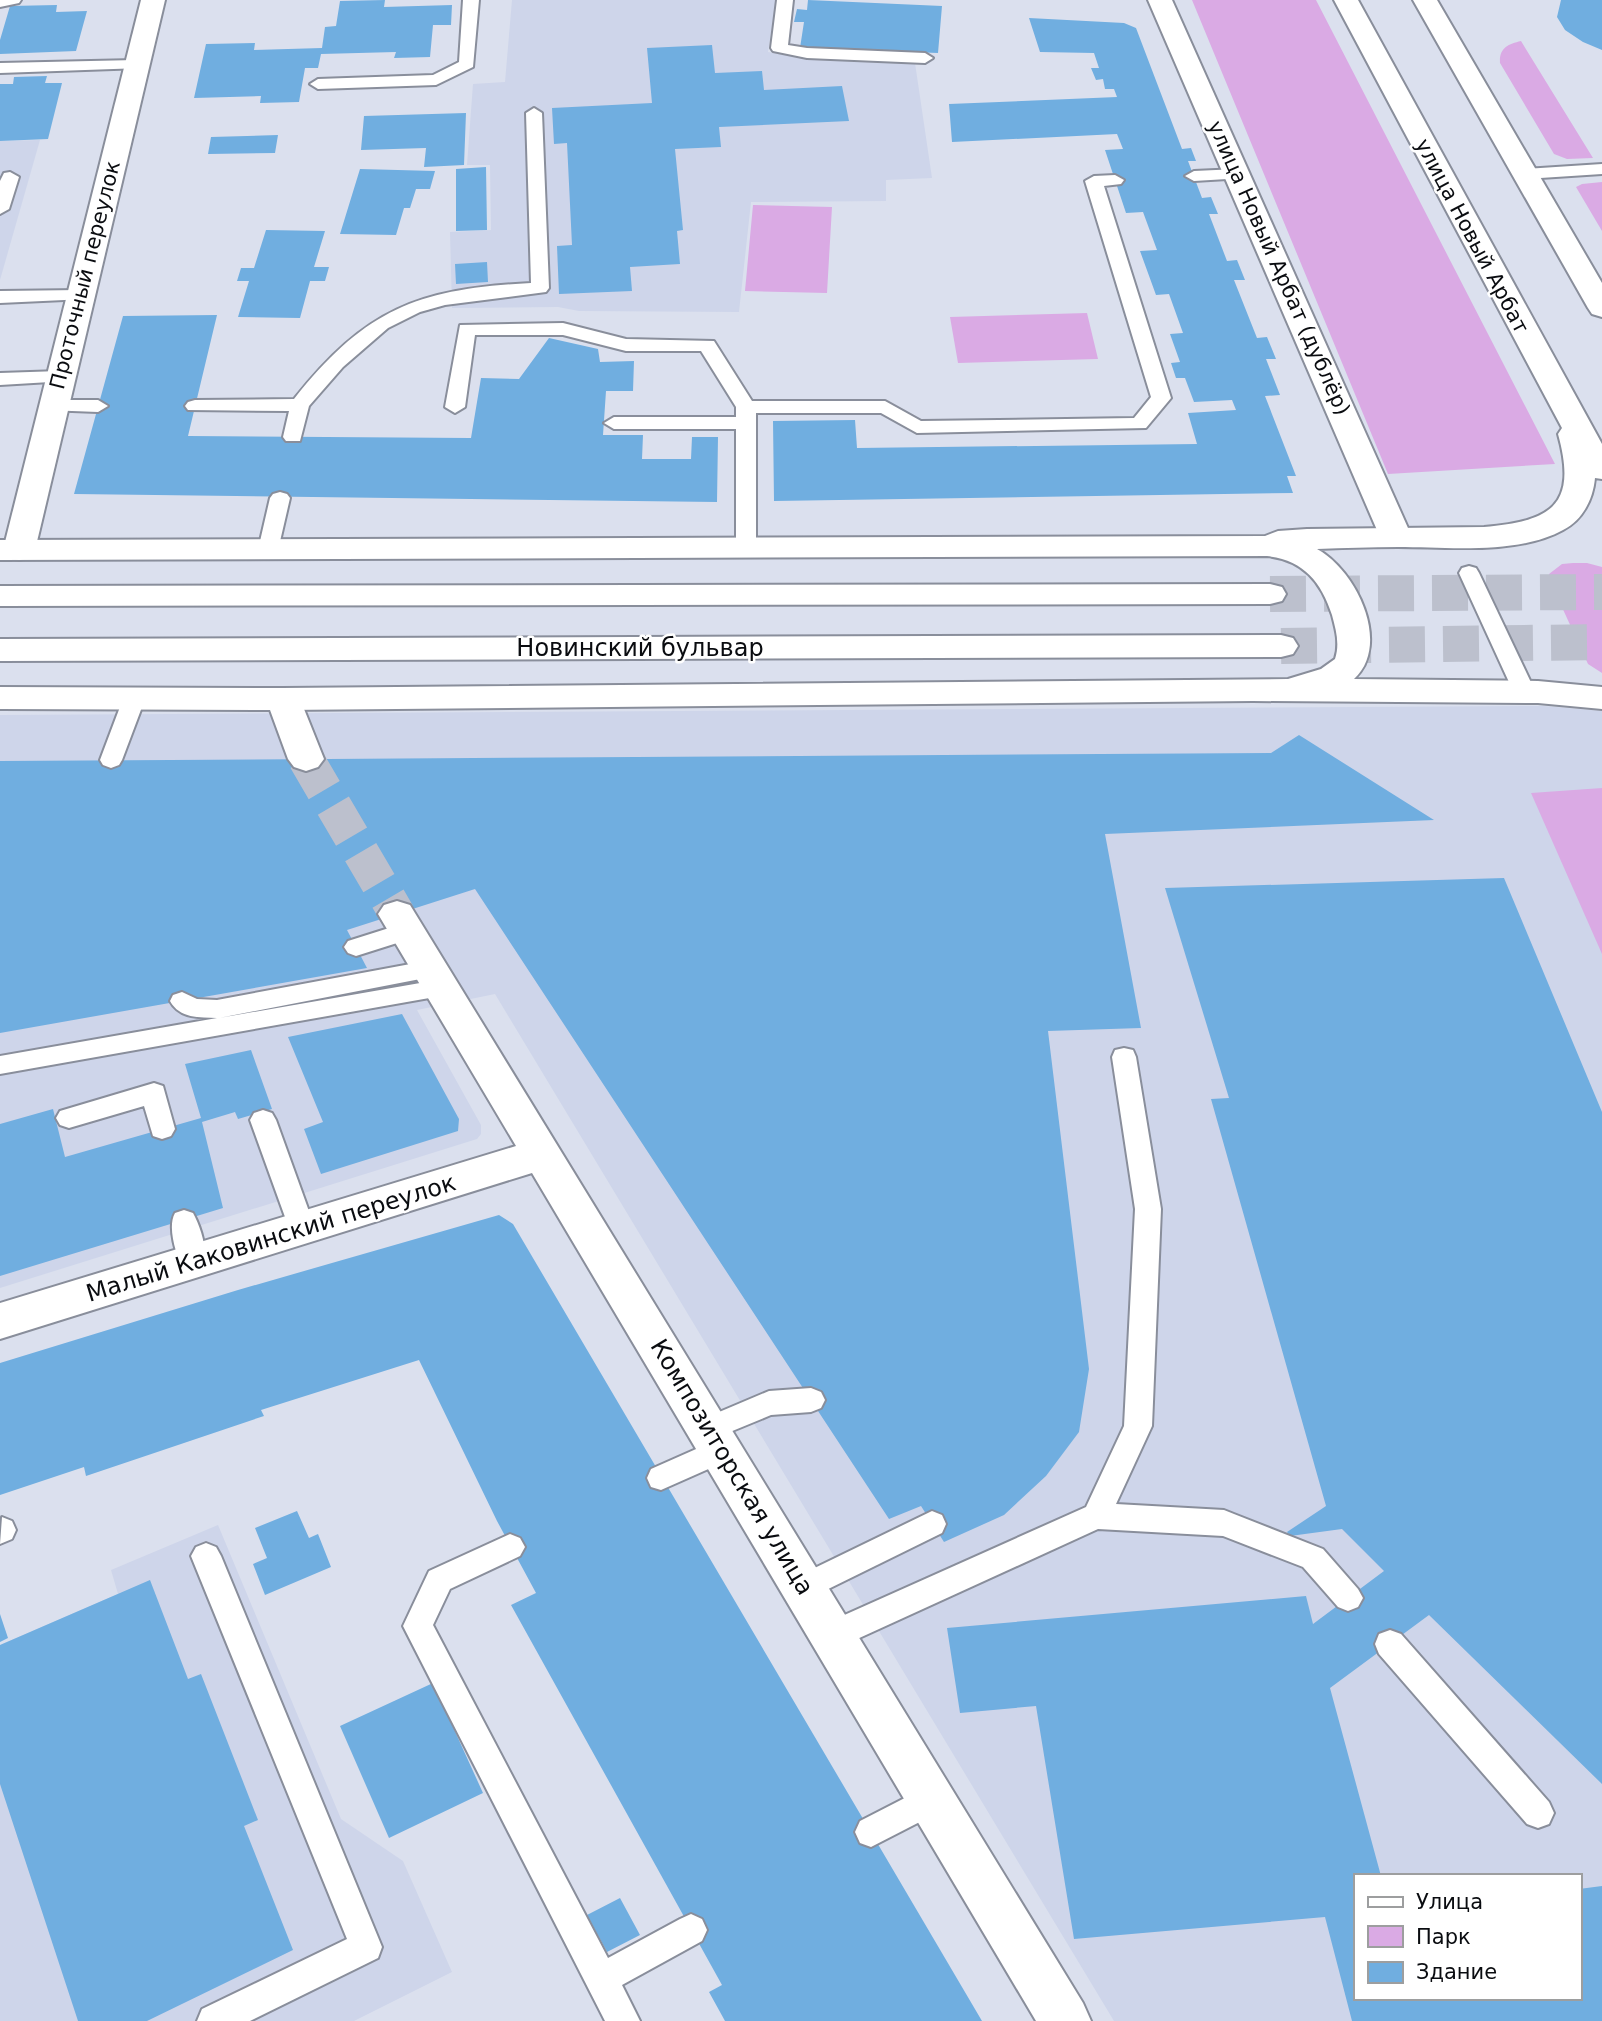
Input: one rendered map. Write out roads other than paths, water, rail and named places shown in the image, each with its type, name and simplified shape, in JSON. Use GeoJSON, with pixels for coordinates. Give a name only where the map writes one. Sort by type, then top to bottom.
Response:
{"type":"FeatureCollection","features":[{"type":"Feature","properties":{"kind":"main road","name":"Проточный переулок"},"geometry":{"type":"LineString","coordinates":[[9,550],[53,406],[153,0]]}},
{"type":"Feature","properties":{"kind":"main road","name":"улица Новый Арбат (дублёр)"},"geometry":{"type":"LineString","coordinates":[[1160,0],[1396,537]]}},
{"type":"Feature","properties":{"kind":"main road","name":"улица Новый Арбат"},"geometry":{"type":"LineString","coordinates":[[1346,0],[1565,408],[1602,470]]}},
{"type":"Feature","properties":{"kind":"main road"},"geometry":{"type":"LineString","coordinates":[[1425,0],[1602,307]]}},
{"type":"Feature","properties":{"kind":"main road"},"geometry":{"type":"LineString","coordinates":[[1223,545],[1309,539],[1511,534],[1550,525],[1570,507],[1580,482],[1578,450],[1565,408]]}},
{"type":"Feature","properties":{"kind":"main road"},"geometry":{"type":"LineString","coordinates":[[9,550],[1223,545],[1293,551],[1323,567],[1333,578],[1355,634],[1355,652],[1338,675],[1311,685],[1253,690]]}},
{"type":"Feature","properties":{"kind":"main road"},"geometry":{"type":"LineString","coordinates":[[0,596],[1270,594]]}},
{"type":"Feature","properties":{"kind":"main road","name":"Новинский бульвар"},"geometry":{"type":"LineString","coordinates":[[0,650],[1281,646]]}},
{"type":"Feature","properties":{"kind":"main road"},"geometry":{"type":"LineString","coordinates":[[0,698],[283,699],[1253,690],[1525,692],[1602,698]]}},
{"type":"Feature","properties":{"kind":"main road"},"geometry":{"type":"LineString","coordinates":[[283,699],[306,759]]}},
{"type":"Feature","properties":{"kind":"main road","name":"Композиторская улица"},"geometry":{"type":"LineString","coordinates":[[402,923],[1065,2021]]}},
{"type":"Feature","properties":{"kind":"main road","name":"Малый Каковинский переулок"},"geometry":{"type":"LineString","coordinates":[[0,1321],[543,1154]]}},
{"type":"Feature","properties":{"kind":"lane"},"geometry":{"type":"LineString","coordinates":[[0,2],[13,0]]}},
{"type":"Feature","properties":{"kind":"lane"},"geometry":{"type":"LineString","coordinates":[[318,84],[436,80],[467,64],[471,0]]}},
{"type":"Feature","properties":{"kind":"lane"},"geometry":{"type":"LineString","coordinates":[[785,0],[779,48],[807,54],[925,58]]}},
{"type":"Feature","properties":{"kind":"lane"},"geometry":{"type":"LineString","coordinates":[[0,68],[136,65]]}},
{"type":"Feature","properties":{"kind":"lane"},"geometry":{"type":"LineString","coordinates":[[293,437],[300,405],[319,380],[363,338],[410,308],[500,290],[540,288],[534,113]]}},
{"type":"Feature","properties":{"kind":"lane"},"geometry":{"type":"LineString","coordinates":[[1525,174],[1602,169]]}},
{"type":"Feature","properties":{"kind":"lane"},"geometry":{"type":"LineString","coordinates":[[1194,176],[1238,174]]}},
{"type":"Feature","properties":{"kind":"lane"},"geometry":{"type":"LineString","coordinates":[[0,209],[10,177]]}},
{"type":"Feature","properties":{"kind":"lane"},"geometry":{"type":"LineString","coordinates":[[614,423],[884,407],[917,427],[1139,424],[1161,398],[1094,181],[1115,180]]}},
{"type":"Feature","properties":{"kind":"lane"},"geometry":{"type":"LineString","coordinates":[[0,297],[80,295]]}},
{"type":"Feature","properties":{"kind":"lane"},"geometry":{"type":"LineString","coordinates":[[455,407],[467,329],[563,329],[626,345],[707,345],[746,415],[746,549]]}},
{"type":"Feature","properties":{"kind":"lane"},"geometry":{"type":"LineString","coordinates":[[0,379],[60,377]]}},
{"type":"Feature","properties":{"kind":"lane"},"geometry":{"type":"LineString","coordinates":[[195,406],[300,405]]}},
{"type":"Feature","properties":{"kind":"lane"},"geometry":{"type":"LineString","coordinates":[[53,406],[98,406]]}},
{"type":"Feature","properties":{"kind":"lane"},"geometry":{"type":"LineString","coordinates":[[268,550],[280,498]]}},
{"type":"Feature","properties":{"kind":"lane"},"geometry":{"type":"LineString","coordinates":[[1469,573],[1525,692]]}},
{"type":"Feature","properties":{"kind":"lane"},"geometry":{"type":"LineString","coordinates":[[111,760],[134,699]]}},
{"type":"Feature","properties":{"kind":"lane"},"geometry":{"type":"LineString","coordinates":[[356,947],[402,923]]}},
{"type":"Feature","properties":{"kind":"lane"},"geometry":{"type":"LineString","coordinates":[[182,1001],[192,1008],[217,1009],[437,979]]}},
{"type":"Feature","properties":{"kind":"lane"},"geometry":{"type":"LineString","coordinates":[[0,1065],[437,979]]}},
{"type":"Feature","properties":{"kind":"lane"},"geometry":{"type":"LineString","coordinates":[[1096,1516],[1138,1426],[1149,1209],[1124,1058]]}},
{"type":"Feature","properties":{"kind":"lane"},"geometry":{"type":"LineString","coordinates":[[69,1118],[154,1093],[162,1129]]}},
{"type":"Feature","properties":{"kind":"lane"},"geometry":{"type":"LineString","coordinates":[[263,1120],[302,1228]]}},
{"type":"Feature","properties":{"kind":"lane"},"geometry":{"type":"LineString","coordinates":[[184,1220],[193,1262]]}},
{"type":"Feature","properties":{"kind":"lane"},"geometry":{"type":"LineString","coordinates":[[661,1478],[769,1403],[811,1400]]}},
{"type":"Feature","properties":{"kind":"lane"},"geometry":{"type":"LineString","coordinates":[[833,1635],[1096,1516],[1224,1523],[1313,1558],[1348,1598]]}},
{"type":"Feature","properties":{"kind":"lane"},"geometry":{"type":"LineString","coordinates":[[804,1587],[932,1524]]}},
{"type":"Feature","properties":{"kind":"lane"},"geometry":{"type":"LineString","coordinates":[[510,1547],[439,1580],[418,1626],[623,2021]]}},
{"type":"Feature","properties":{"kind":"lane"},"geometry":{"type":"LineString","coordinates":[[206,1556],[366,1947],[214,2021]]}},
{"type":"Feature","properties":{"kind":"lane"},"geometry":{"type":"LineString","coordinates":[[1390,1644],[1538,1813]]}},
{"type":"Feature","properties":{"kind":"lane"},"geometry":{"type":"LineString","coordinates":[[872,1832],[932,1799]]}},
{"type":"Feature","properties":{"kind":"lane"},"geometry":{"type":"LineString","coordinates":[[601,1979],[691,1930]]}},
{"type":"Feature","properties":{"kind":"tunnel"},"geometry":{"type":"LineString","coordinates":[[1270,594],[1602,592]]}},
{"type":"Feature","properties":{"kind":"tunnel"},"geometry":{"type":"LineString","coordinates":[[1281,646],[1602,642]]}},
{"type":"Feature","properties":{"kind":"tunnel"},"geometry":{"type":"LineString","coordinates":[[306,759],[397,914]]}}]}
